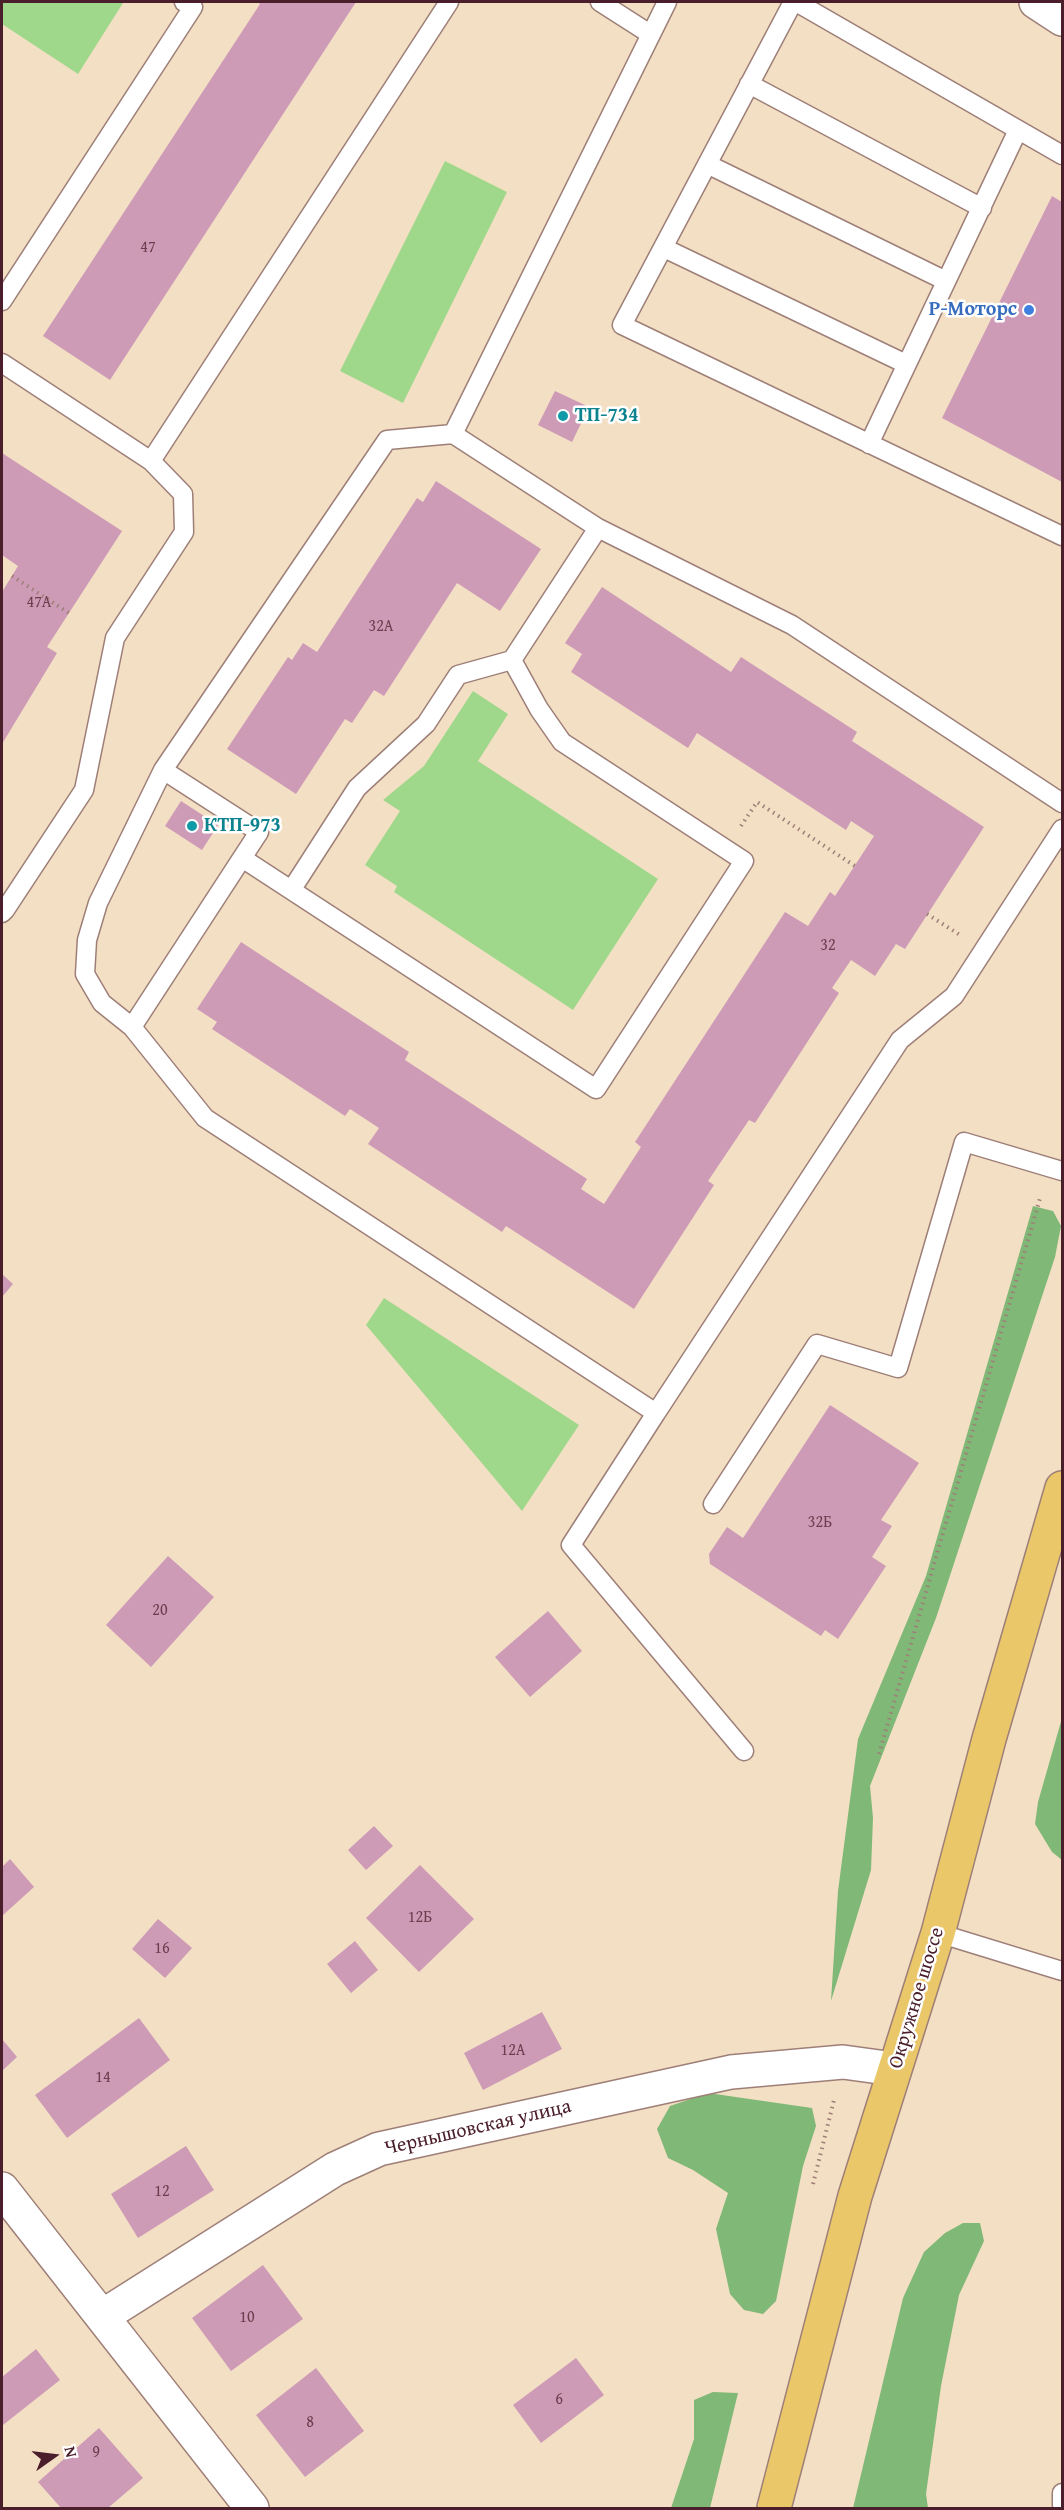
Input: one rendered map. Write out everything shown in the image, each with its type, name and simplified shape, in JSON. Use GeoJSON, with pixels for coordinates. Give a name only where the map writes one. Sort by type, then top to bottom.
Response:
{"type":"FeatureCollection","features":[{"type":"Feature","properties":{"kind":"main road","name":"Окружное шоссе"},"geometry":{"type":"LineString","coordinates":[[774,2508],[855,2196],[938,1933],[989,1739],[1062,1488]]}},
{"type":"Feature","properties":{"kind":"street"},"geometry":{"type":"LineString","coordinates":[[1035,2],[1062,19]]}},
{"type":"Feature","properties":{"kind":"street","name":"Чернышовская улица"},"geometry":{"type":"LineString","coordinates":[[103,2316],[335,2169],[379,2150],[731,2072],[843,2062],[894,2069]]}},
{"type":"Feature","properties":{"kind":"street"},"geometry":{"type":"LineString","coordinates":[[2,2189],[252,2508]]}},
{"type":"Feature","properties":{"kind":"lane"},"geometry":{"type":"LineString","coordinates":[[2,301],[193,7],[184,2]]}},
{"type":"Feature","properties":{"kind":"lane"},"geometry":{"type":"LineString","coordinates":[[151,461],[449,2]]}},
{"type":"Feature","properties":{"kind":"lane"},"geometry":{"type":"LineString","coordinates":[[600,2],[650,34]]}},
{"type":"Feature","properties":{"kind":"lane"},"geometry":{"type":"LineString","coordinates":[[453,434],[667,2]]}},
{"type":"Feature","properties":{"kind":"lane"},"geometry":{"type":"LineString","coordinates":[[1062,155],[795,2],[749,84],[622,326],[1062,536]]}},
{"type":"Feature","properties":{"kind":"lane"},"geometry":{"type":"LineString","coordinates":[[749,84],[982,208]]}},
{"type":"Feature","properties":{"kind":"lane"},"geometry":{"type":"LineString","coordinates":[[868,444],[1018,130]]}},
{"type":"Feature","properties":{"kind":"lane"},"geometry":{"type":"LineString","coordinates":[[707,164],[946,281]]}},
{"type":"Feature","properties":{"kind":"lane"},"geometry":{"type":"LineString","coordinates":[[664,248],[906,364]]}},
{"type":"Feature","properties":{"kind":"lane"},"geometry":{"type":"LineString","coordinates":[[2,363],[151,461],[183,494],[184,532],[115,638],[84,790],[2,913]]}},
{"type":"Feature","properties":{"kind":"lane"},"geometry":{"type":"LineString","coordinates":[[656,1413],[204,1118],[132,1027],[102,1003],[85,974],[87,940],[98,903],[163,770],[387,440],[453,434],[598,528],[792,626],[1062,802]]}},
{"type":"Feature","properties":{"kind":"lane"},"geometry":{"type":"LineString","coordinates":[[292,890],[357,788],[426,724],[458,675],[512,660],[598,528]]}},
{"type":"Feature","properties":{"kind":"lane"},"geometry":{"type":"LineString","coordinates":[[242,858],[596,1089],[744,861],[562,742],[539,709],[512,660]]}},
{"type":"Feature","properties":{"kind":"lane"},"geometry":{"type":"LineString","coordinates":[[132,1027],[259,832],[163,770]]}},
{"type":"Feature","properties":{"kind":"lane"},"geometry":{"type":"LineString","coordinates":[[744,1751],[570,1545],[900,1040],[954,996],[1062,829]]}},
{"type":"Feature","properties":{"kind":"lane"},"geometry":{"type":"LineString","coordinates":[[713,1504],[817,1344],[898,1368],[964,1142],[1056,1169]]}},
{"type":"Feature","properties":{"kind":"lane"},"geometry":{"type":"LineString","coordinates":[[938,1933],[1062,1971]]}},
{"type":"Feature","properties":{"kind":"lane"},"geometry":{"type":"LineString","coordinates":[[1062,2493],[1062,2505]]}},
{"type":"Feature","properties":{"kind":"path"},"geometry":{"type":"LineString","coordinates":[[12,576],[69,613]]}},
{"type":"Feature","properties":{"kind":"path"},"geometry":{"type":"LineString","coordinates":[[726,850],[757,802],[855,866]]}},
{"type":"Feature","properties":{"kind":"path"},"geometry":{"type":"LineString","coordinates":[[927,914],[984,951]]}},
{"type":"Feature","properties":{"kind":"path"},"geometry":{"type":"LineString","coordinates":[[879,1754],[1056,1169]]}},
{"type":"Feature","properties":{"kind":"path"},"geometry":{"type":"LineString","coordinates":[[813,2184],[843,2062]]}},
{"type":"Feature","properties":{"kind":"green space"},"geometry":{"type":"Polygon","coordinates":[[[2,2],[123,3],[78,74],[2,24],[2,2]]]}},
{"type":"Feature","properties":{"kind":"green space"},"geometry":{"type":"Polygon","coordinates":[[[445,161],[507,192],[403,403],[340,371],[445,161]]]}},
{"type":"Feature","properties":{"kind":"green space"},"geometry":{"type":"Polygon","coordinates":[[[473,691],[508,714],[478,761],[658,879],[573,1010],[394,892],[397,886],[365,865],[400,811],[383,800],[424,766],[473,691]]]}},
{"type":"Feature","properties":{"kind":"green space"},"geometry":{"type":"Polygon","coordinates":[[[1033,1206],[1053,1211],[1061,1226],[1055,1257],[936,1618],[870,1786],[873,1818],[871,1870],[831,2001],[838,1891],[858,1739],[926,1576],[1033,1206]]]}},
{"type":"Feature","properties":{"kind":"green space"},"geometry":{"type":"Polygon","coordinates":[[[384,1298],[579,1425],[522,1511],[366,1325],[384,1298]]]}},
{"type":"Feature","properties":{"kind":"green space"},"geometry":{"type":"Polygon","coordinates":[[[1062,1718],[1062,1860],[1052,1852],[1035,1824],[1038,1802],[1062,1718]]]}},
{"type":"Feature","properties":{"kind":"green space"},"geometry":{"type":"Polygon","coordinates":[[[708,2093],[812,2108],[816,2126],[803,2166],[776,2301],[763,2314],[744,2310],[730,2294],[716,2229],[728,2193],[693,2170],[668,2158],[657,2129],[670,2106],[708,2093]]]}},
{"type":"Feature","properties":{"kind":"green space"},"geometry":{"type":"Polygon","coordinates":[[[963,2223],[980,2223],[984,2241],[959,2295],[941,2386],[926,2494],[928,2508],[853,2508],[903,2298],[924,2252],[945,2233],[963,2223]]]}},
{"type":"Feature","properties":{"kind":"green space"},"geometry":{"type":"Polygon","coordinates":[[[713,2392],[738,2393],[710,2508],[671,2508],[694,2439],[694,2400],[713,2392]]]}},
{"type":"Feature","properties":{"kind":"building"},"geometry":{"type":"Polygon","coordinates":[[[257,2],[356,2],[110,380],[43,336],[260,4],[257,2]]]}},
{"type":"Feature","properties":{"kind":"building","name":"Р-Моторс"},"geometry":{"type":"Polygon","coordinates":[[[1052,196],[1062,202],[1062,482],[942,418],[1052,196]]]}},
{"type":"Feature","properties":{"kind":"building","name":"ТП-734"},"geometry":{"type":"Polygon","coordinates":[[[555,391],[589,407],[572,442],[538,425],[555,391]]]}},
{"type":"Feature","properties":{"kind":"building"},"geometry":{"type":"Polygon","coordinates":[[[2,453],[122,531],[47,647],[57,653],[2,744],[2,592],[18,566],[2,555],[2,453]]]}},
{"type":"Feature","properties":{"kind":"building"},"geometry":{"type":"Polygon","coordinates":[[[436,481],[541,549],[500,611],[457,583],[384,696],[374,690],[352,723],[345,719],[296,794],[227,749],[288,657],[292,660],[303,643],[317,652],[417,498],[423,502],[436,481]]]}},
{"type":"Feature","properties":{"kind":"building"},"geometry":{"type":"Polygon","coordinates":[[[602,587],[731,672],[741,657],[857,732],[852,741],[984,827],[905,949],[896,944],[875,976],[851,960],[832,988],[839,993],[755,1123],[749,1120],[708,1181],[714,1185],[634,1309],[506,1226],[502,1232],[368,1144],[379,1128],[350,1109],[345,1116],[212,1029],[217,1022],[197,1009],[241,942],[409,1052],[405,1060],[587,1179],[581,1189],[604,1204],[641,1147],[635,1142],[785,912],[808,926],[830,892],[835,896],[874,836],[851,821],[846,830],[697,733],[688,748],[571,672],[582,654],[565,643],[602,587]]]}},
{"type":"Feature","properties":{"kind":"building","name":"КТП-973"},"geometry":{"type":"Polygon","coordinates":[[[181,801],[218,825],[202,850],[165,826],[181,801]]]}},
{"type":"Feature","properties":{"kind":"building"},"geometry":{"type":"Polygon","coordinates":[[[2,1274],[13,1284],[2,1297],[2,1274]]]}},
{"type":"Feature","properties":{"kind":"building"},"geometry":{"type":"Polygon","coordinates":[[[830,1405],[919,1463],[881,1520],[892,1526],[872,1557],[886,1566],[838,1639],[825,1630],[821,1636],[710,1564],[709,1554],[727,1527],[743,1538],[830,1405]]]}},
{"type":"Feature","properties":{"kind":"building"},"geometry":{"type":"Polygon","coordinates":[[[168,1556],[214,1597],[151,1667],[106,1625],[168,1556]]]}},
{"type":"Feature","properties":{"kind":"building"},"geometry":{"type":"Polygon","coordinates":[[[548,1611],[582,1651],[530,1697],[495,1657],[548,1611]]]}},
{"type":"Feature","properties":{"kind":"building"},"geometry":{"type":"Polygon","coordinates":[[[374,1826],[393,1846],[366,1870],[348,1850],[374,1826]]]}},
{"type":"Feature","properties":{"kind":"building"},"geometry":{"type":"Polygon","coordinates":[[[10,1859],[34,1887],[2,1916],[2,1867],[10,1859]]]}},
{"type":"Feature","properties":{"kind":"building"},"geometry":{"type":"Polygon","coordinates":[[[420,1865],[474,1919],[419,1972],[366,1918],[420,1865]]]}},
{"type":"Feature","properties":{"kind":"building"},"geometry":{"type":"Polygon","coordinates":[[[158,1919],[192,1948],[165,1978],[132,1949],[158,1919]]]}},
{"type":"Feature","properties":{"kind":"building"},"geometry":{"type":"Polygon","coordinates":[[[355,1941],[378,1970],[351,1993],[327,1964],[355,1941]]]}},
{"type":"Feature","properties":{"kind":"building"},"geometry":{"type":"Polygon","coordinates":[[[542,2012],[562,2049],[483,2090],[464,2053],[542,2012]]]}},
{"type":"Feature","properties":{"kind":"building"},"geometry":{"type":"Polygon","coordinates":[[[139,2018],[170,2060],[67,2138],[35,2095],[139,2018]]]}},
{"type":"Feature","properties":{"kind":"building"},"geometry":{"type":"Polygon","coordinates":[[[2,2039],[17,2057],[2,2071],[2,2039]]]}},
{"type":"Feature","properties":{"kind":"building"},"geometry":{"type":"Polygon","coordinates":[[[186,2146],[214,2190],[138,2238],[111,2194],[186,2146]]]}},
{"type":"Feature","properties":{"kind":"building"},"geometry":{"type":"Polygon","coordinates":[[[263,2265],[303,2319],[231,2371],[192,2318],[263,2265]]]}},
{"type":"Feature","properties":{"kind":"building"},"geometry":{"type":"Polygon","coordinates":[[[36,2349],[60,2380],[3,2425],[2,2377],[36,2349]]]}},
{"type":"Feature","properties":{"kind":"building"},"geometry":{"type":"Polygon","coordinates":[[[576,2358],[604,2395],[541,2443],[513,2405],[576,2358]]]}},
{"type":"Feature","properties":{"kind":"building"},"geometry":{"type":"Polygon","coordinates":[[[316,2368],[364,2431],[305,2477],[256,2415],[316,2368]]]}},
{"type":"Feature","properties":{"kind":"building"},"geometry":{"type":"Polygon","coordinates":[[[99,2428],[143,2478],[108,2508],[61,2508],[38,2482],[99,2428]]]}},
{"type":"Feature","properties":{"kind":"place","name":"Р-Моторс"},"geometry":{"type":"Point","coordinates":[1029,310]}},
{"type":"Feature","properties":{"kind":"place","name":"ТП-734"},"geometry":{"type":"Point","coordinates":[563,416]}},
{"type":"Feature","properties":{"kind":"place","name":"КТП-973"},"geometry":{"type":"Point","coordinates":[192,826]}}]}
